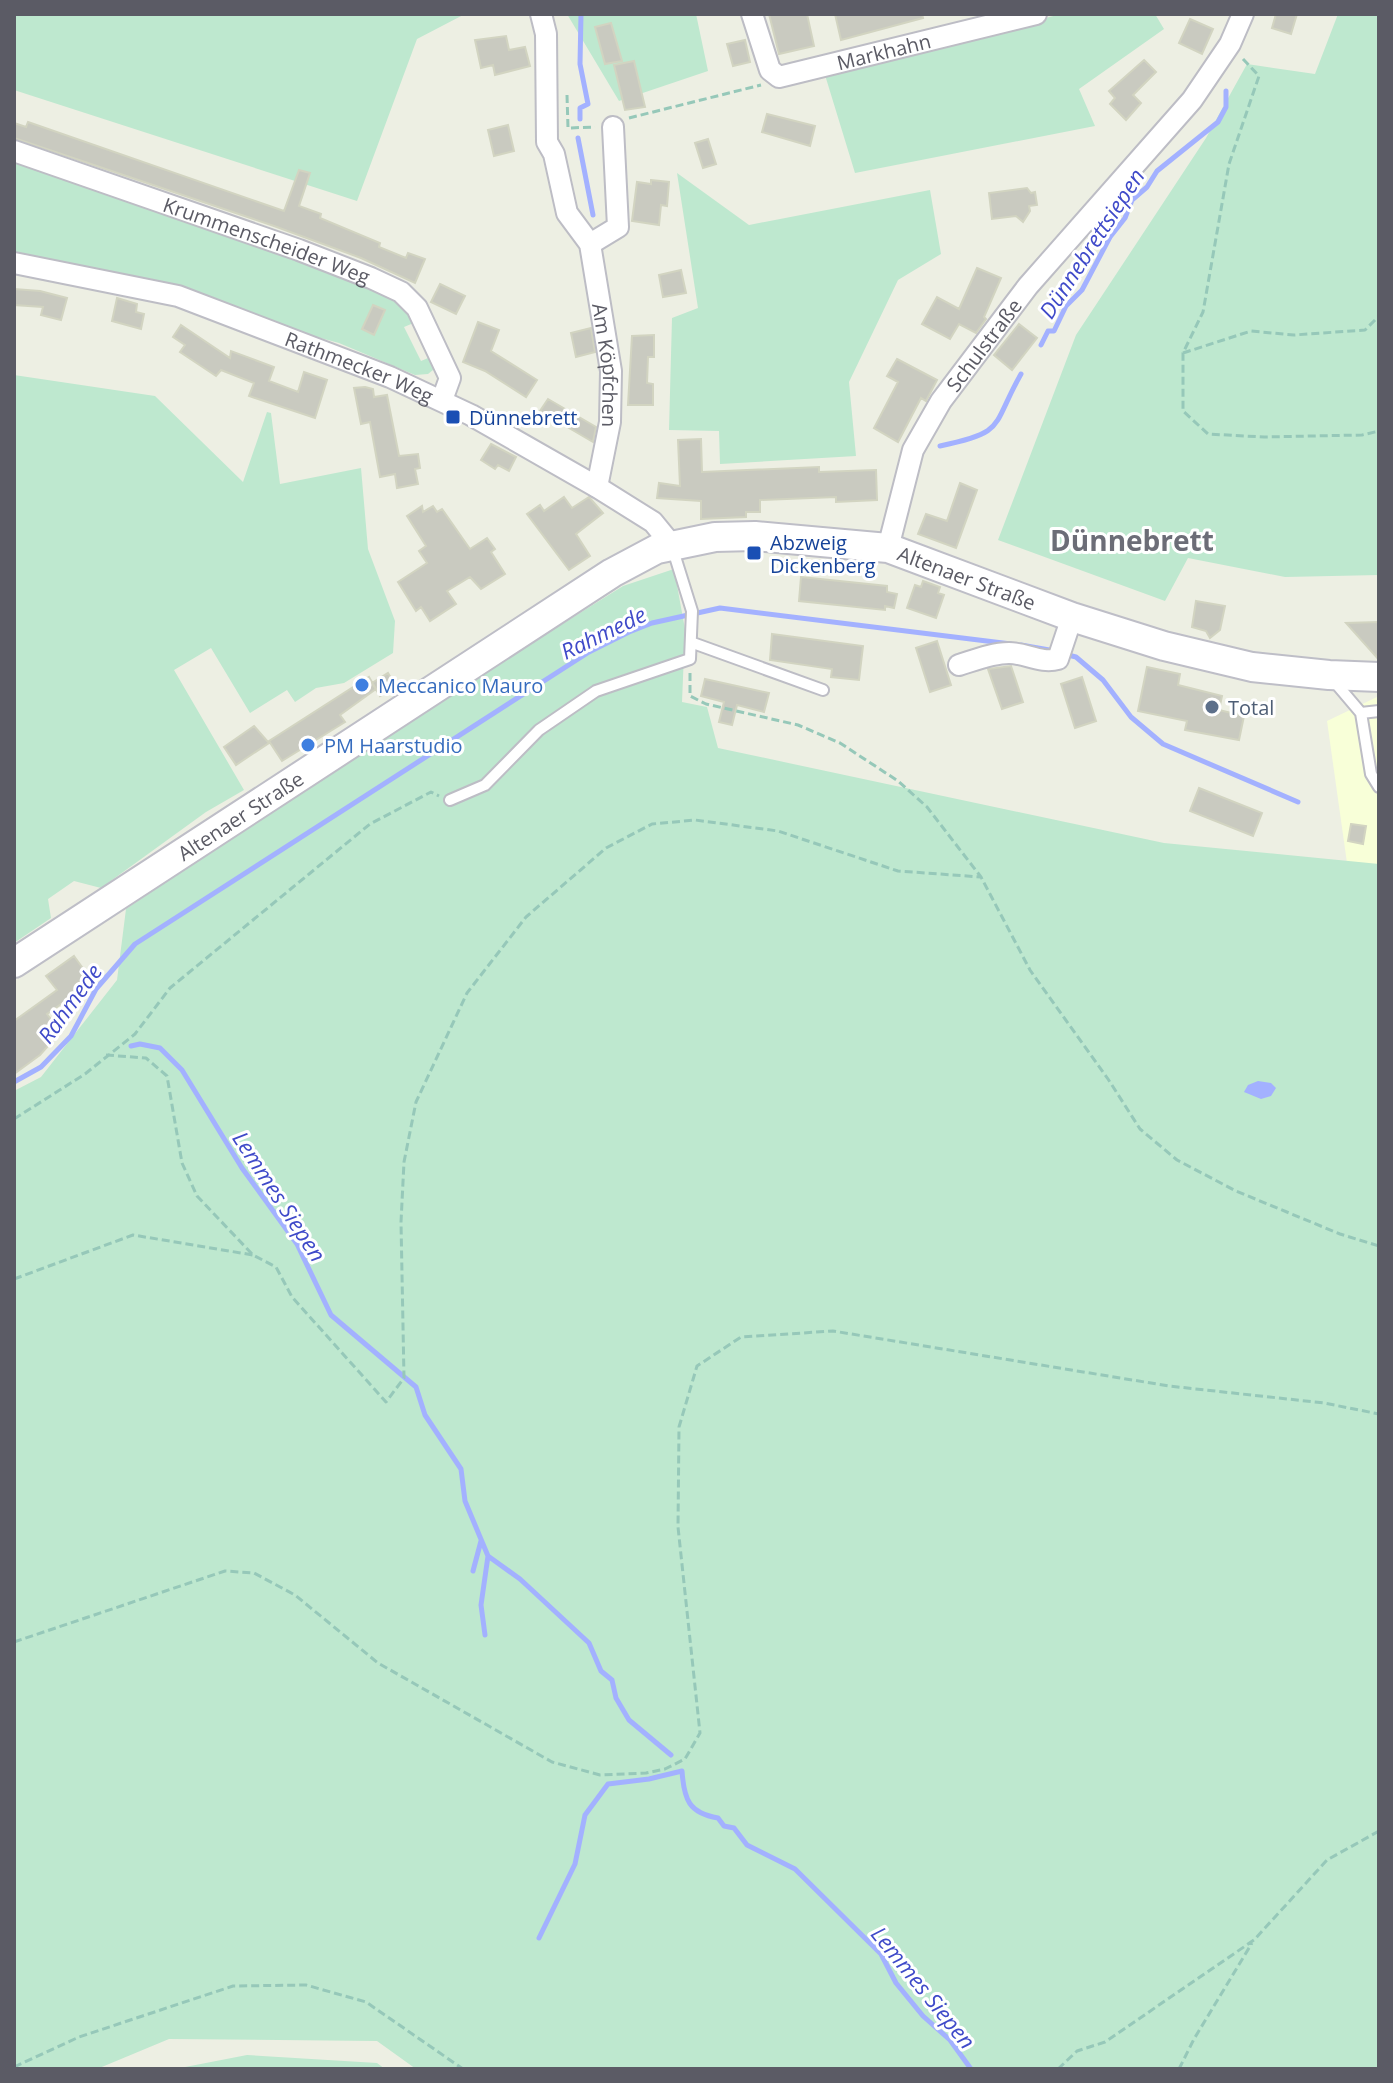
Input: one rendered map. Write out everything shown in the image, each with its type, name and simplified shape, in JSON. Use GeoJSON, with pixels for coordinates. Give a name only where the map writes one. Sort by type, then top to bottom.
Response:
{"type":"FeatureCollection","features":[{"type":"Feature","properties":{"kind":"main road","name":"Altenaer Straße"},"geometry":{"type":"LineString","coordinates":[[14,963],[612,573],[671,544],[715,537],[755,536],[888,548],[1072,617],[1164,646],[1252,667],[1379,677]]}},
{"type":"Feature","properties":{"kind":"street","name":"Am Köpfchen"},"geometry":{"type":"LineString","coordinates":[[541,14],[546,34],[547,142],[554,154],[567,213],[590,244],[611,371],[610,422],[597,487]]}},
{"type":"Feature","properties":{"kind":"street"},"geometry":{"type":"LineString","coordinates":[[752,14],[770,70],[779,77]]}},
{"type":"Feature","properties":{"kind":"street","name":"Markhahn"},"geometry":{"type":"LineString","coordinates":[[779,77],[1036,14]]}},
{"type":"Feature","properties":{"kind":"street","name":"Schulstraße"},"geometry":{"type":"LineString","coordinates":[[888,548],[913,450],[941,401],[1028,286],[1192,100],[1230,44],[1243,14]]}},
{"type":"Feature","properties":{"kind":"street"},"geometry":{"type":"LineString","coordinates":[[590,244],[618,227],[613,127]]}},
{"type":"Feature","properties":{"kind":"street","name":"Krummenscheider Weg"},"geometry":{"type":"LineString","coordinates":[[14,151],[299,250],[401,292],[417,308],[450,378],[442,400]]}},
{"type":"Feature","properties":{"kind":"street","name":"Rathmecker Weg"},"geometry":{"type":"LineString","coordinates":[[14,263],[178,296],[326,351],[442,400],[653,522],[671,544]]}},
{"type":"Feature","properties":{"kind":"street"},"geometry":{"type":"LineString","coordinates":[[959,665],[995,654],[1012,653],[1048,662],[1061,652],[1072,617]]}},
{"type":"Feature","properties":{"kind":"lane"},"geometry":{"type":"LineString","coordinates":[[450,800],[485,785],[539,730],[596,691],[690,659],[692,611],[671,544]]}},
{"type":"Feature","properties":{"kind":"lane"},"geometry":{"type":"LineString","coordinates":[[693,643],[823,690]]}},
{"type":"Feature","properties":{"kind":"lane"},"geometry":{"type":"LineString","coordinates":[[1329,675],[1361,713],[1371,774],[1379,787]]}},
{"type":"Feature","properties":{"kind":"lane"},"geometry":{"type":"LineString","coordinates":[[1361,713],[1379,711]]}},
{"type":"Feature","properties":{"kind":"path"},"geometry":{"type":"LineString","coordinates":[[1230,44],[1259,76],[1229,164],[1203,312],[1183,353],[1183,411],[1208,434],[1264,437],[1362,435],[1379,431]]}},
{"type":"Feature","properties":{"kind":"path"},"geometry":{"type":"LineString","coordinates":[[566,81],[568,128],[613,127],[633,115],[765,84],[779,77]]}},
{"type":"Feature","properties":{"kind":"path"},"geometry":{"type":"LineString","coordinates":[[1183,353],[1251,331],[1294,335],[1365,330],[1379,316]]}},
{"type":"Feature","properties":{"kind":"path"},"geometry":{"type":"LineString","coordinates":[[690,659],[690,696],[706,704],[798,725],[840,743],[898,781],[927,807],[981,877],[1030,970],[1140,1129],[1177,1160],[1236,1191],[1340,1234],[1379,1246]]}},
{"type":"Feature","properties":{"kind":"path"},"geometry":{"type":"LineString","coordinates":[[14,1119],[85,1074],[135,1034],[170,988],[370,824],[431,792],[450,800]]}},
{"type":"Feature","properties":{"kind":"path"},"geometry":{"type":"LineString","coordinates":[[14,1279],[133,1235],[253,1255],[276,1267],[292,1297],[386,1402],[404,1378],[401,1222],[404,1162],[416,1102],[467,993],[526,917],[606,848],[652,824],[695,820],[778,831],[898,871],[981,877]]}},
{"type":"Feature","properties":{"kind":"path"},"geometry":{"type":"LineString","coordinates":[[106,1055],[146,1058],[167,1076],[182,1163],[197,1196],[253,1255]]}},
{"type":"Feature","properties":{"kind":"path"},"geometry":{"type":"LineString","coordinates":[[14,1642],[225,1571],[254,1573],[295,1595],[378,1663],[552,1762],[600,1775],[646,1773],[665,1769],[685,1759],[700,1733],[678,1527],[679,1427],[697,1366],[741,1337],[833,1331],[1169,1386],[1324,1403],[1379,1414]]}},
{"type":"Feature","properties":{"kind":"path"},"geometry":{"type":"LineString","coordinates":[[1179,2069],[1254,1940],[1327,1860],[1379,1831]]}},
{"type":"Feature","properties":{"kind":"path"},"geometry":{"type":"LineString","coordinates":[[1058,2069],[1077,2051],[1105,2042],[1254,1940]]}},
{"type":"Feature","properties":{"kind":"path"},"geometry":{"type":"LineString","coordinates":[[14,2067],[79,2037],[233,1986],[306,1985],[366,2002],[463,2069]]}},
{"type":"Feature","properties":{"kind":"shaded area"},"geometry":{"type":"Polygon","coordinates":[[[14,14],[465,14],[417,39],[357,201],[14,90],[14,14]]]}},
{"type":"Feature","properties":{"kind":"shaded area"},"geometry":{"type":"Polygon","coordinates":[[[567,14],[696,14],[708,71],[619,101],[567,14]]]}},
{"type":"Feature","properties":{"kind":"shaded area"},"geometry":{"type":"Polygon","coordinates":[[[1061,14],[1155,14],[1164,29],[1079,89],[1095,126],[855,173],[825,75],[1061,14]]]}},
{"type":"Feature","properties":{"kind":"shaded area"},"geometry":{"type":"Polygon","coordinates":[[[1338,14],[1379,14],[1379,575],[1285,577],[1188,558],[1165,601],[998,540],[1076,335],[1206,138],[1247,64],[1315,74],[1338,14]]]}},
{"type":"Feature","properties":{"kind":"shaded area"},"geometry":{"type":"Polygon","coordinates":[[[14,160],[364,285],[408,308],[416,322],[404,327],[421,361],[433,356],[433,370],[428,374],[415,375],[339,343],[236,315],[152,279],[14,256],[14,160]]]}},
{"type":"Feature","properties":{"kind":"shaded area"},"geometry":{"type":"Polygon","coordinates":[[[677,173],[749,225],[930,190],[941,254],[898,280],[849,382],[856,456],[720,464],[719,431],[669,430],[672,318],[698,308],[677,173]]]}},
{"type":"Feature","properties":{"kind":"shaded area"},"geometry":{"type":"Polygon","coordinates":[[[14,375],[155,396],[243,482],[267,412],[271,413],[280,484],[361,468],[368,549],[395,621],[393,653],[344,683],[316,688],[295,702],[287,690],[250,713],[211,648],[174,670],[244,790],[206,812],[101,888],[74,881],[48,899],[51,918],[14,943],[14,375]]]}},
{"type":"Feature","properties":{"kind":"shaded area"},"geometry":{"type":"Polygon","coordinates":[[[674,569],[685,629],[682,702],[707,707],[718,748],[1164,843],[1379,864],[1379,2069],[416,2069],[377,2041],[169,2039],[97,2069],[14,2069],[14,1091],[41,1077],[117,980],[126,909],[372,743],[623,586],[674,569]]]}},
{"type":"Feature","properties":{"kind":"shaded area"},"geometry":{"type":"Polygon","coordinates":[[[1379,696],[1379,866],[1347,863],[1327,721],[1379,696]]]}},
{"type":"Feature","properties":{"kind":"shaded area"},"geometry":{"type":"Polygon","coordinates":[[[247,2055],[377,2063],[385,2069],[175,2069],[247,2055]]]}},
{"type":"Feature","properties":{"kind":"water"},"geometry":{"type":"Polygon","coordinates":[[[1258,1081],[1271,1083],[1276,1088],[1271,1096],[1261,1099],[1244,1092],[1248,1085],[1258,1081]]]}},
{"type":"Feature","properties":{"kind":"building"},"geometry":{"type":"Polygon","coordinates":[[[769,14],[807,14],[814,46],[779,54],[769,14]]]}},
{"type":"Feature","properties":{"kind":"building"},"geometry":{"type":"Polygon","coordinates":[[[835,14],[922,14],[923,18],[841,40],[835,14]]]}},
{"type":"Feature","properties":{"kind":"building"},"geometry":{"type":"Polygon","coordinates":[[[1276,14],[1297,14],[1291,34],[1272,28],[1276,14]]]}},
{"type":"Feature","properties":{"kind":"building"},"geometry":{"type":"Polygon","coordinates":[[[1190,19],[1213,29],[1202,54],[1179,43],[1190,19]]]}},
{"type":"Feature","properties":{"kind":"building"},"geometry":{"type":"Polygon","coordinates":[[[611,23],[622,61],[605,64],[595,27],[611,23]]]}},
{"type":"Feature","properties":{"kind":"building"},"geometry":{"type":"Polygon","coordinates":[[[506,36],[509,50],[525,47],[530,66],[495,75],[493,65],[481,68],[475,40],[506,36]]]}},
{"type":"Feature","properties":{"kind":"building"},"geometry":{"type":"Polygon","coordinates":[[[745,40],[750,62],[733,66],[727,44],[745,40]]]}},
{"type":"Feature","properties":{"kind":"building"},"geometry":{"type":"Polygon","coordinates":[[[1144,60],[1156,72],[1133,95],[1141,103],[1126,120],[1110,104],[1115,98],[1109,91],[1144,60]]]}},
{"type":"Feature","properties":{"kind":"building"},"geometry":{"type":"Polygon","coordinates":[[[634,61],[645,107],[625,110],[614,65],[634,61]]]}},
{"type":"Feature","properties":{"kind":"building"},"geometry":{"type":"Polygon","coordinates":[[[767,114],[815,126],[810,146],[762,132],[767,114]]]}},
{"type":"Feature","properties":{"kind":"building"},"geometry":{"type":"Polygon","coordinates":[[[28,122],[284,211],[299,170],[310,173],[299,206],[380,243],[379,247],[406,258],[408,253],[425,259],[415,283],[361,258],[274,226],[14,138],[14,123],[26,127],[28,122]]]}},
{"type":"Feature","properties":{"kind":"building"},"geometry":{"type":"Polygon","coordinates":[[[508,125],[514,151],[494,156],[488,130],[508,125]]]}},
{"type":"Feature","properties":{"kind":"building"},"geometry":{"type":"Polygon","coordinates":[[[708,139],[716,164],[703,168],[695,143],[708,139]]]}},
{"type":"Feature","properties":{"kind":"building"},"geometry":{"type":"Polygon","coordinates":[[[651,180],[669,182],[667,206],[661,205],[659,225],[632,221],[637,182],[651,184],[651,180]]]}},
{"type":"Feature","properties":{"kind":"building"},"geometry":{"type":"Polygon","coordinates":[[[1027,188],[1031,193],[1035,192],[1037,205],[1029,206],[1030,211],[1023,222],[1016,216],[992,219],[989,193],[1027,188]]]}},
{"type":"Feature","properties":{"kind":"building"},"geometry":{"type":"Polygon","coordinates":[[[977,268],[1001,278],[984,317],[986,319],[976,333],[959,324],[950,339],[922,324],[937,297],[959,309],[977,268]]]}},
{"type":"Feature","properties":{"kind":"building"},"geometry":{"type":"Polygon","coordinates":[[[681,270],[686,293],[663,297],[659,275],[681,270]]]}},
{"type":"Feature","properties":{"kind":"building"},"geometry":{"type":"Polygon","coordinates":[[[440,284],[465,296],[456,314],[431,302],[440,284]]]}},
{"type":"Feature","properties":{"kind":"building"},"geometry":{"type":"Polygon","coordinates":[[[14,289],[67,298],[61,320],[41,315],[43,307],[14,305],[14,289]]]}},
{"type":"Feature","properties":{"kind":"building"},"geometry":{"type":"Polygon","coordinates":[[[117,298],[137,304],[136,312],[144,314],[141,329],[112,321],[117,298]]]}},
{"type":"Feature","properties":{"kind":"building"},"geometry":{"type":"Polygon","coordinates":[[[373,305],[385,310],[374,335],[362,329],[373,305]]]}},
{"type":"Feature","properties":{"kind":"building"},"geometry":{"type":"Polygon","coordinates":[[[478,322],[499,330],[491,351],[537,380],[526,397],[485,371],[463,362],[478,322]]]}},
{"type":"Feature","properties":{"kind":"building"},"geometry":{"type":"Polygon","coordinates":[[[1019,324],[1037,338],[1012,370],[994,355],[1019,324]]]}},
{"type":"Feature","properties":{"kind":"building"},"geometry":{"type":"Polygon","coordinates":[[[181,325],[230,358],[231,351],[274,367],[269,381],[298,392],[304,372],[327,380],[315,418],[249,396],[254,383],[221,370],[216,376],[180,352],[185,345],[173,337],[181,325]]]}},
{"type":"Feature","properties":{"kind":"building"},"geometry":{"type":"Polygon","coordinates":[[[591,328],[595,352],[576,357],[571,333],[591,328]]]}},
{"type":"Feature","properties":{"kind":"building"},"geometry":{"type":"Polygon","coordinates":[[[654,335],[654,357],[648,357],[647,383],[653,384],[653,405],[628,405],[632,336],[654,335]]]}},
{"type":"Feature","properties":{"kind":"building"},"geometry":{"type":"Polygon","coordinates":[[[897,359],[937,380],[926,401],[921,398],[898,442],[874,428],[898,382],[887,376],[897,359]]]}},
{"type":"Feature","properties":{"kind":"building"},"geometry":{"type":"Polygon","coordinates":[[[354,388],[373,389],[374,397],[387,395],[399,456],[418,454],[420,468],[415,469],[418,484],[397,488],[395,474],[380,477],[370,422],[361,424],[354,388]]]}},
{"type":"Feature","properties":{"kind":"building"},"geometry":{"type":"Polygon","coordinates":[[[548,399],[596,427],[593,442],[540,411],[548,399]]]}},
{"type":"Feature","properties":{"kind":"building"},"geometry":{"type":"Polygon","coordinates":[[[701,439],[702,472],[819,467],[819,472],[876,470],[877,500],[836,502],[836,497],[760,500],[760,512],[746,512],[746,517],[701,519],[701,501],[657,498],[659,483],[680,486],[678,440],[701,439]]]}},
{"type":"Feature","properties":{"kind":"building"},"geometry":{"type":"Polygon","coordinates":[[[491,444],[516,457],[509,471],[498,465],[495,469],[481,460],[491,444]]]}},
{"type":"Feature","properties":{"kind":"building"},"geometry":{"type":"Polygon","coordinates":[[[960,483],[977,490],[956,548],[918,534],[926,514],[947,521],[960,483]]]}},
{"type":"Feature","properties":{"kind":"building"},"geometry":{"type":"Polygon","coordinates":[[[564,497],[572,508],[589,497],[603,513],[576,534],[590,556],[569,570],[527,514],[540,505],[544,511],[564,497]]]}},
{"type":"Feature","properties":{"kind":"building"},"geometry":{"type":"Polygon","coordinates":[[[422,506],[423,512],[433,506],[437,512],[442,509],[470,549],[487,538],[495,549],[491,552],[505,574],[481,589],[470,577],[447,591],[456,604],[430,621],[421,607],[416,611],[398,582],[427,563],[419,551],[426,546],[407,516],[422,506]]]}},
{"type":"Feature","properties":{"kind":"building"},"geometry":{"type":"Polygon","coordinates":[[[801,577],[887,586],[887,592],[897,594],[894,608],[885,606],[885,610],[799,601],[801,577]]]}},
{"type":"Feature","properties":{"kind":"building"},"geometry":{"type":"Polygon","coordinates":[[[923,581],[940,587],[938,593],[944,595],[936,618],[907,608],[915,585],[921,587],[923,581]]]}},
{"type":"Feature","properties":{"kind":"building"},"geometry":{"type":"Polygon","coordinates":[[[1196,601],[1225,606],[1220,630],[1210,638],[1206,631],[1192,627],[1196,601]]]}},
{"type":"Feature","properties":{"kind":"building"},"geometry":{"type":"Polygon","coordinates":[[[1379,622],[1379,660],[1346,623],[1379,622]]]}},
{"type":"Feature","properties":{"kind":"building"},"geometry":{"type":"Polygon","coordinates":[[[772,634],[863,646],[859,680],[831,677],[832,669],[770,660],[772,634]]]}},
{"type":"Feature","properties":{"kind":"building"},"geometry":{"type":"Polygon","coordinates":[[[937,641],[951,685],[930,692],[916,648],[937,641]]]}},
{"type":"Feature","properties":{"kind":"building"},"geometry":{"type":"Polygon","coordinates":[[[1011,666],[1023,702],[1002,709],[988,669],[1011,666]]]}},
{"type":"Feature","properties":{"kind":"building"},"geometry":{"type":"Polygon","coordinates":[[[1147,667],[1180,674],[1178,685],[1222,696],[1219,710],[1244,716],[1239,740],[1185,730],[1187,721],[1138,711],[1147,667]]]}},
{"type":"Feature","properties":{"kind":"building"},"geometry":{"type":"Polygon","coordinates":[[[388,673],[396,686],[380,696],[372,683],[388,673]]]}},
{"type":"Feature","properties":{"kind":"building"},"geometry":{"type":"Polygon","coordinates":[[[369,677],[376,689],[340,715],[345,722],[282,761],[269,741],[369,677]]]}},
{"type":"Feature","properties":{"kind":"building"},"geometry":{"type":"Polygon","coordinates":[[[1082,677],[1096,721],[1075,728],[1061,684],[1082,677]]]}},
{"type":"Feature","properties":{"kind":"building"},"geometry":{"type":"Polygon","coordinates":[[[705,679],[769,693],[764,712],[737,705],[732,725],[719,722],[724,702],[701,696],[705,679]]]}},
{"type":"Feature","properties":{"kind":"building"},"geometry":{"type":"Polygon","coordinates":[[[254,726],[269,743],[236,765],[224,747],[254,726]]]}},
{"type":"Feature","properties":{"kind":"building"},"geometry":{"type":"Polygon","coordinates":[[[1199,788],[1262,813],[1253,836],[1190,811],[1199,788]]]}},
{"type":"Feature","properties":{"kind":"building"},"geometry":{"type":"Polygon","coordinates":[[[1351,824],[1366,826],[1363,844],[1348,841],[1351,824]]]}},
{"type":"Feature","properties":{"kind":"building"},"geometry":{"type":"Polygon","coordinates":[[[74,956],[87,974],[77,993],[47,1014],[56,1026],[51,1030],[56,1037],[40,1055],[14,1074],[14,1021],[57,990],[46,976],[74,956]]]}},
{"type":"Feature","properties":{"kind":"waterway"},"geometry":{"type":"LineString","coordinates":[[580,119],[580,108],[588,104],[580,64],[581,14]]}},
{"type":"Feature","properties":{"kind":"waterway","name":"Dünnebrettsiepen"},"geometry":{"type":"LineString","coordinates":[[1041,345],[1048,331],[1054,331],[1066,306],[1082,290],[1110,237],[1125,218],[1132,200],[1147,187],[1157,171],[1218,122],[1226,107],[1226,91]]}},
{"type":"Feature","properties":{"kind":"waterway"},"geometry":{"type":"LineString","coordinates":[[578,138],[593,215]]}},
{"type":"Feature","properties":{"kind":"waterway","name":"Dünnebrettsiepen"},"geometry":{"type":"LineString","coordinates":[[940,446],[977,436],[994,425],[1021,374]]}},
{"type":"Feature","properties":{"kind":"waterway","name":"Rahmede"},"geometry":{"type":"LineString","coordinates":[[14,1082],[41,1067],[71,1036],[96,989],[135,944],[589,652],[629,632],[652,623],[720,608],[1011,644]]}},
{"type":"Feature","properties":{"kind":"waterway","name":"Rahmede"},"geometry":{"type":"LineString","coordinates":[[1021,645],[1055,651]]}},
{"type":"Feature","properties":{"kind":"waterway","name":"Rahmede"},"geometry":{"type":"LineString","coordinates":[[1064,654],[1076,657],[1103,680],[1131,717],[1163,744],[1298,802]]}},
{"type":"Feature","properties":{"kind":"waterway","name":"Lemmes Siepen"},"geometry":{"type":"LineString","coordinates":[[131,1046],[140,1044],[160,1048],[182,1070],[242,1168],[297,1244],[331,1315],[416,1387],[425,1415],[461,1469],[465,1501],[488,1556],[520,1579],[589,1643],[601,1671],[612,1680],[616,1698],[629,1720],[671,1755]]}},
{"type":"Feature","properties":{"kind":"waterway"},"geometry":{"type":"LineString","coordinates":[[473,1571],[481,1541]]}},
{"type":"Feature","properties":{"kind":"waterway"},"geometry":{"type":"LineString","coordinates":[[485,1635],[481,1605],[488,1556]]}},
{"type":"Feature","properties":{"kind":"waterway","name":"Lemmes Siepen"},"geometry":{"type":"LineString","coordinates":[[539,1938],[575,1864],[585,1815],[608,1784],[682,1771],[684,1790],[694,1809],[718,1818],[724,1826],[734,1828],[747,1845],[795,1869],[881,1954],[896,1983],[923,2016],[950,2040],[971,2069]]}},
{"type":"Feature","properties":{"kind":"place","name":"Dünnebrett"},"geometry":{"type":"Point","coordinates":[453,417]}},
{"type":"Feature","properties":{"kind":"place","name":"Abzweig Dickenberg"},"geometry":{"type":"Point","coordinates":[754,553]}},
{"type":"Feature","properties":{"kind":"place","name":"Meccanico Mauro"},"geometry":{"type":"Point","coordinates":[362,685]}},
{"type":"Feature","properties":{"kind":"place","name":"Total"},"geometry":{"type":"Point","coordinates":[1212,707]}},
{"type":"Feature","properties":{"kind":"place","name":"PM Haarstudio"},"geometry":{"type":"Point","coordinates":[308,745]}},
{"type":"Feature","properties":{"kind":"district","name":"Dünnebrett"},"geometry":{"type":"Point","coordinates":[1132,540]}}]}
